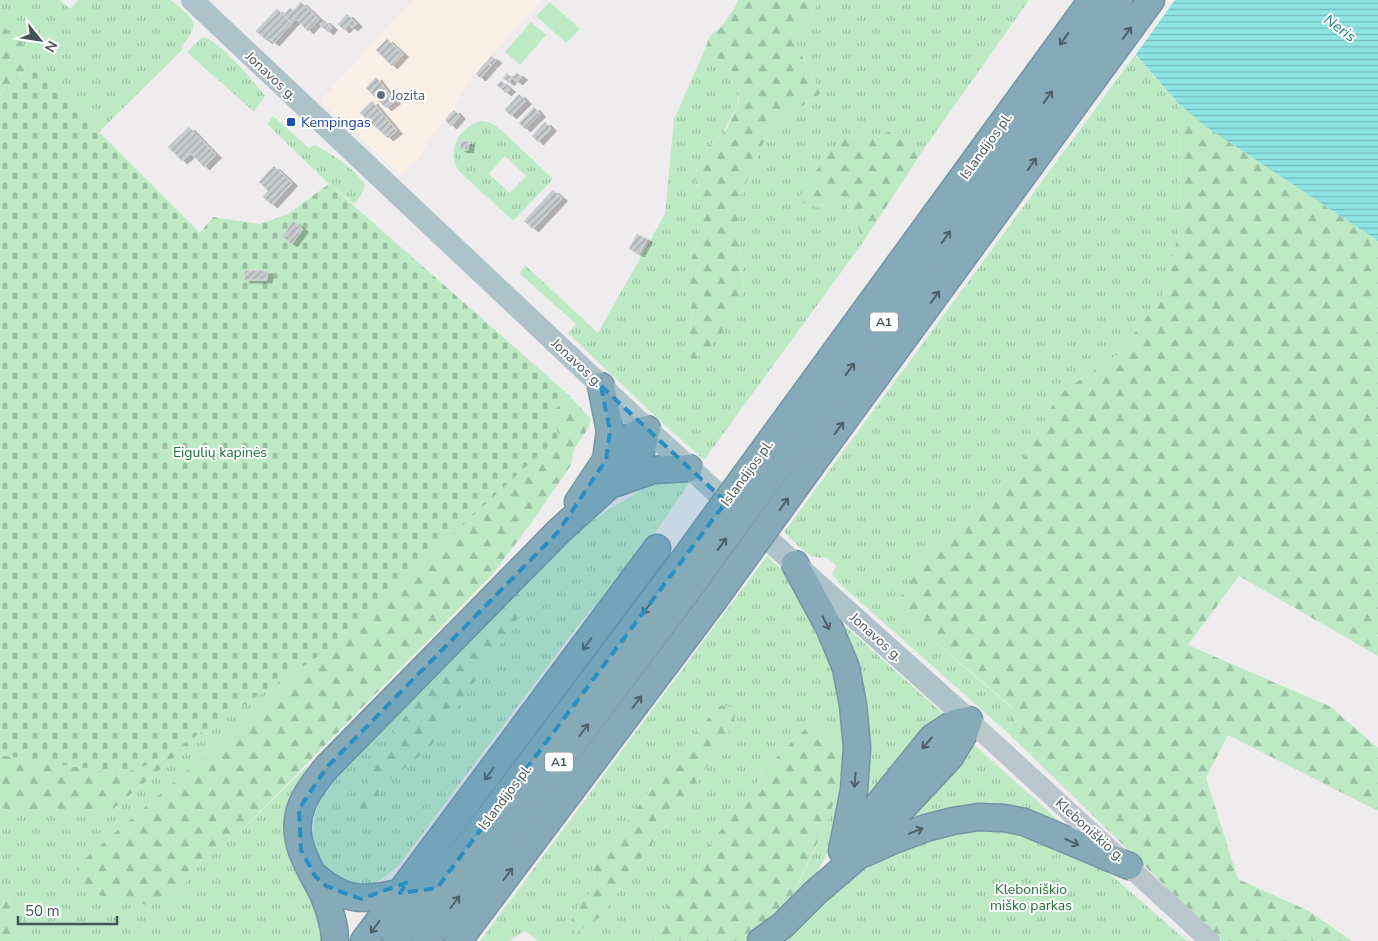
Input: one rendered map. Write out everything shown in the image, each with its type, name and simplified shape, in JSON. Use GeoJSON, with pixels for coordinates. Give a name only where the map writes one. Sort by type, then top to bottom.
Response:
{"type":"FeatureCollection","features":[{"type":"Feature","properties":{"kind":"highway","name":"Islandijos pl."},"geometry":{"type":"LineString","coordinates":[[970,186],[1092,0]]}},
{"type":"Feature","properties":{"kind":"highway","name":"Islandijos pl."},"geometry":{"type":"LineString","coordinates":[[426,941],[685,576],[970,186],[1119,0]]}},
{"type":"Feature","properties":{"kind":"highway"},"geometry":{"type":"LineString","coordinates":[[458,941],[714,600],[1151,0]]}},
{"type":"Feature","properties":{"kind":"highway"},"geometry":{"type":"LineString","coordinates":[[601,386],[610,431],[609,472]]}},
{"type":"Feature","properties":{"kind":"highway"},"geometry":{"type":"LineString","coordinates":[[335,941],[331,914],[315,876],[301,850],[298,829],[299,809],[312,784],[558,532],[609,472],[640,454],[647,429]]}},
{"type":"Feature","properties":{"kind":"highway"},"geometry":{"type":"LineString","coordinates":[[609,472],[689,468]]}},
{"type":"Feature","properties":{"kind":"highway"},"geometry":{"type":"LineString","coordinates":[[364,941],[657,548]]}},
{"type":"Feature","properties":{"kind":"highway"},"geometry":{"type":"LineString","coordinates":[[795,564],[829,627],[846,668],[853,705],[857,747],[850,854]]}},
{"type":"Feature","properties":{"kind":"highway","name":"Islandijos pl."},"geometry":{"type":"LineString","coordinates":[[396,941],[685,576]]}},
{"type":"Feature","properties":{"kind":"highway"},"geometry":{"type":"LineString","coordinates":[[761,941],[783,925],[850,854],[932,738],[955,723],[969,720]]}},
{"type":"Feature","properties":{"kind":"highway"},"geometry":{"type":"LineString","coordinates":[[850,854],[926,828],[979,817],[1004,818],[1024,822],[1130,866]]}},
{"type":"Feature","properties":{"kind":"highway"},"geometry":{"type":"LineString","coordinates":[[372,897],[386,891],[425,860]]}},
{"type":"Feature","properties":{"kind":"highway"},"geometry":{"type":"LineString","coordinates":[[315,876],[337,893],[355,898],[437,888]]}},
{"type":"Feature","properties":{"kind":"main road","name":"Jonavos g."},"geometry":{"type":"LineString","coordinates":[[192,0],[689,468],[969,720]]}},
{"type":"Feature","properties":{"kind":"street","name":"Kleboniškio g."},"geometry":{"type":"LineString","coordinates":[[969,720],[1210,941]]}},
{"type":"Feature","properties":{"kind":"highlighted area"},"geometry":{"type":"Polygon","coordinates":[[[601,386],[726,502],[437,888],[400,893],[408,882],[361,899],[326,886],[315,876],[301,850],[299,809],[327,767],[558,532],[606,460],[610,431],[601,386]]]}},
{"type":"Feature","properties":{"kind":"shaded area"},"geometry":{"type":"Polygon","coordinates":[[[412,0],[542,0],[468,81],[453,110],[434,132],[417,161],[400,174],[320,101],[412,0]]]}},
{"type":"Feature","properties":{"kind":"green space"},"geometry":{"type":"Polygon","coordinates":[[[0,0],[60,0],[70,9],[78,0],[171,0],[190,17],[193,26],[192,32],[181,47],[183,49],[99,132],[31,64],[24,44],[0,24],[0,0]]]}},
{"type":"Feature","properties":{"kind":"green space"},"geometry":{"type":"Polygon","coordinates":[[[738,0],[820,0],[794,40],[821,93],[770,128],[736,206],[744,291],[720,336],[707,351],[692,361],[687,347],[692,312],[685,280],[701,227],[701,190],[694,178],[701,158],[708,147],[727,129],[739,102],[739,86],[735,75],[730,69],[711,62],[703,54],[710,36],[721,27],[738,0]]]}},
{"type":"Feature","properties":{"kind":"green space"},"geometry":{"type":"Polygon","coordinates":[[[820,0],[1029,0],[921,153],[890,131],[874,139],[847,136],[818,208],[843,196],[864,241],[704,460],[568,333],[576,324],[520,274],[525,265],[598,333],[665,214],[674,119],[703,54],[711,62],[730,69],[735,75],[739,86],[738,104],[724,131],[708,147],[696,170],[697,185],[701,190],[701,227],[685,280],[692,312],[687,347],[744,291],[736,206],[770,128],[821,93],[794,40],[820,0]]]}},
{"type":"Feature","properties":{"kind":"green space"},"geometry":{"type":"Polygon","coordinates":[[[550,2],[580,29],[566,43],[536,16],[550,2]]]}},
{"type":"Feature","properties":{"kind":"green space"},"geometry":{"type":"Polygon","coordinates":[[[531,22],[546,35],[520,65],[505,52],[531,22]]]}},
{"type":"Feature","properties":{"kind":"green space"},"geometry":{"type":"Polygon","coordinates":[[[0,24],[24,44],[31,64],[0,95],[0,24]]]}},
{"type":"Feature","properties":{"kind":"green space"},"geometry":{"type":"Polygon","coordinates":[[[205,37],[228,55],[265,96],[254,112],[187,52],[201,38],[205,37]]]}},
{"type":"Feature","properties":{"kind":"green space"},"geometry":{"type":"Polygon","coordinates":[[[1135,55],[1179,104],[1180,226],[1164,294],[1119,354],[1059,394],[1016,472],[979,502],[949,533],[919,566],[904,593],[892,605],[1012,708],[1009,734],[839,583],[832,574],[837,566],[826,557],[814,557],[809,554],[784,532],[1135,55]]]}},
{"type":"Feature","properties":{"kind":"green space","name":"Eigulių kapinės"},"geometry":{"type":"Polygon","coordinates":[[[31,64],[200,233],[213,217],[260,224],[288,214],[329,184],[569,395],[551,413],[559,436],[328,650],[156,762],[121,774],[0,755],[0,95],[31,64]]]}},
{"type":"Feature","properties":{"kind":"green space"},"geometry":{"type":"Polygon","coordinates":[[[1179,104],[1205,126],[1378,241],[1378,656],[1239,576],[1188,645],[1331,707],[1378,748],[1378,811],[1228,735],[1206,778],[1238,879],[1309,911],[1352,941],[1222,941],[1009,734],[1012,707],[892,605],[904,593],[919,566],[949,533],[979,502],[1016,472],[1059,394],[1119,354],[1164,294],[1180,226],[1179,104]]]}},
{"type":"Feature","properties":{"kind":"green space"},"geometry":{"type":"Polygon","coordinates":[[[273,116],[309,148],[315,145],[343,162],[356,174],[365,186],[354,204],[329,184],[267,124],[273,116]]]}},
{"type":"Feature","properties":{"kind":"green space"},"geometry":{"type":"Polygon","coordinates":[[[483,121],[499,128],[553,179],[513,221],[459,171],[455,164],[454,148],[457,140],[468,127],[483,121]],[[505,156],[489,174],[510,193],[526,176],[505,156]]]}},
{"type":"Feature","properties":{"kind":"green space"},"geometry":{"type":"Polygon","coordinates":[[[890,131],[921,153],[864,241],[843,196],[818,208],[798,201],[820,166],[847,136],[874,139],[890,131]]]}},
{"type":"Feature","properties":{"kind":"green space"},"geometry":{"type":"Polygon","coordinates":[[[569,395],[591,419],[589,427],[574,449],[571,465],[534,519],[491,576],[241,831],[206,854],[175,896],[147,905],[112,899],[77,888],[81,862],[328,650],[558,436],[551,413],[569,395]]]}},
{"type":"Feature","properties":{"kind":"green space"},"geometry":{"type":"Polygon","coordinates":[[[675,477],[689,483],[650,540],[576,628],[399,865],[378,881],[363,885],[347,882],[332,873],[317,854],[313,830],[316,811],[320,801],[338,777],[368,744],[421,692],[373,765],[368,822],[379,792],[389,780],[429,749],[527,588],[521,586],[569,537],[606,511],[640,491],[648,483],[675,477]]]}},
{"type":"Feature","properties":{"kind":"green space"},"geometry":{"type":"Polygon","coordinates":[[[767,556],[801,587],[823,634],[846,708],[851,746],[831,847],[813,879],[787,906],[823,831],[830,812],[839,772],[840,751],[804,730],[774,760],[667,908],[663,925],[652,941],[539,941],[525,931],[509,941],[480,941],[767,556]],[[720,706],[682,747],[594,866],[595,886],[575,912],[600,917],[719,750],[734,723],[720,706]]]}},
{"type":"Feature","properties":{"kind":"green space"},"geometry":{"type":"Polygon","coordinates":[[[521,586],[527,588],[518,618],[429,749],[389,780],[379,792],[368,822],[363,824],[356,820],[357,810],[373,765],[421,692],[521,586]]]}},
{"type":"Feature","properties":{"kind":"green space"},"geometry":{"type":"Polygon","coordinates":[[[833,615],[948,718],[853,829],[833,615]]]}},
{"type":"Feature","properties":{"kind":"green space"},"geometry":{"type":"Polygon","coordinates":[[[328,650],[82,862],[175,896],[206,854],[241,831],[308,765],[286,811],[286,838],[309,888],[326,941],[20,941],[19,930],[10,918],[9,894],[0,886],[0,804],[12,814],[107,814],[217,722],[328,650]]]}},
{"type":"Feature","properties":{"kind":"green space"},"geometry":{"type":"Polygon","coordinates":[[[720,706],[736,707],[734,723],[719,750],[600,917],[575,934],[570,924],[575,912],[595,886],[594,866],[682,747],[720,706]]]}},
{"type":"Feature","properties":{"kind":"green space"},"geometry":{"type":"Polygon","coordinates":[[[217,722],[107,814],[12,814],[0,804],[0,755],[121,774],[156,762],[217,722]]]}},
{"type":"Feature","properties":{"kind":"green space"},"geometry":{"type":"Polygon","coordinates":[[[813,728],[827,733],[834,739],[840,751],[840,769],[836,794],[827,823],[787,906],[744,941],[652,941],[663,925],[672,895],[774,760],[804,730],[813,728]]]}},
{"type":"Feature","properties":{"kind":"green space"},"geometry":{"type":"Polygon","coordinates":[[[971,742],[1075,835],[1043,822],[885,833],[971,742]]]}},
{"type":"Feature","properties":{"kind":"green space","name":"Kleboniškio miško parkas"},"geometry":{"type":"Polygon","coordinates":[[[1001,823],[1096,862],[1187,941],[781,941],[848,878],[914,836],[1001,823]]]}},
{"type":"Feature","properties":{"kind":"green space"},"geometry":{"type":"Polygon","coordinates":[[[0,886],[9,894],[10,918],[19,930],[20,941],[0,941],[0,886]]]}},
{"type":"Feature","properties":{"kind":"water","name":"Neris"},"geometry":{"type":"Polygon","coordinates":[[[1091,0],[1378,0],[1378,241],[1205,126],[1179,104],[1091,0]]]}},
{"type":"Feature","properties":{"kind":"pier"},"geometry":{"type":"Polygon","coordinates":[[[1141,0],[1175,0],[1134,57],[1116,34],[1141,0]]]}},
{"type":"Feature","properties":{"kind":"building"},"geometry":{"type":"Polygon","coordinates":[[[301,2],[319,19],[308,31],[296,19],[292,23],[284,15],[290,8],[293,11],[301,2]]]}},
{"type":"Feature","properties":{"kind":"building"},"geometry":{"type":"Polygon","coordinates":[[[277,9],[292,23],[274,43],[269,39],[267,41],[256,31],[277,9]]]}},
{"type":"Feature","properties":{"kind":"building"},"geometry":{"type":"Polygon","coordinates":[[[347,14],[357,24],[352,28],[349,25],[344,30],[338,24],[347,14]]]}},
{"type":"Feature","properties":{"kind":"building"},"geometry":{"type":"Polygon","coordinates":[[[324,20],[332,27],[328,32],[320,25],[324,20]]]}},
{"type":"Feature","properties":{"kind":"building"},"geometry":{"type":"Polygon","coordinates":[[[387,39],[403,54],[392,66],[376,50],[387,39]]]}},
{"type":"Feature","properties":{"kind":"building"},"geometry":{"type":"Polygon","coordinates":[[[491,56],[496,60],[492,65],[487,62],[491,56]]]}},
{"type":"Feature","properties":{"kind":"building"},"geometry":{"type":"Polygon","coordinates":[[[486,62],[491,66],[480,78],[476,74],[486,62]]]}},
{"type":"Feature","properties":{"kind":"building"},"geometry":{"type":"Polygon","coordinates":[[[507,73],[512,78],[509,83],[503,78],[507,73]]]}},
{"type":"Feature","properties":{"kind":"building"},"geometry":{"type":"Polygon","coordinates":[[[517,73],[522,77],[517,82],[512,78],[517,73]]]}},
{"type":"Feature","properties":{"kind":"building","name":"Jozita"},"geometry":{"type":"Polygon","coordinates":[[[376,77],[395,101],[386,108],[366,88],[376,77]]]}},
{"type":"Feature","properties":{"kind":"building"},"geometry":{"type":"Polygon","coordinates":[[[501,81],[510,89],[506,93],[497,85],[501,81]]]}},
{"type":"Feature","properties":{"kind":"building"},"geometry":{"type":"Polygon","coordinates":[[[519,94],[526,101],[511,116],[505,110],[519,94]]]}},
{"type":"Feature","properties":{"kind":"building"},"geometry":{"type":"Polygon","coordinates":[[[372,101],[397,131],[388,138],[360,113],[372,101]]]}},
{"type":"Feature","properties":{"kind":"building"},"geometry":{"type":"Polygon","coordinates":[[[534,107],[540,114],[525,129],[519,123],[534,107]]]}},
{"type":"Feature","properties":{"kind":"building"},"geometry":{"type":"Polygon","coordinates":[[[454,110],[460,116],[451,126],[445,120],[454,110]]]}},
{"type":"Feature","properties":{"kind":"building"},"geometry":{"type":"Polygon","coordinates":[[[545,122],[551,128],[538,142],[532,136],[545,122]]]}},
{"type":"Feature","properties":{"kind":"building"},"geometry":{"type":"Polygon","coordinates":[[[189,127],[216,155],[204,167],[191,153],[182,161],[168,147],[189,127]]]}},
{"type":"Feature","properties":{"kind":"building"},"geometry":{"type":"Polygon","coordinates":[[[461,141],[469,142],[468,150],[460,149],[461,141]]]}},
{"type":"Feature","properties":{"kind":"building"},"geometry":{"type":"Polygon","coordinates":[[[274,166],[292,183],[272,205],[263,197],[268,191],[259,182],[274,166]]]}},
{"type":"Feature","properties":{"kind":"building"},"geometry":{"type":"Polygon","coordinates":[[[553,190],[562,198],[533,229],[524,221],[553,190]]]}},
{"type":"Feature","properties":{"kind":"building"},"geometry":{"type":"Polygon","coordinates":[[[293,221],[303,229],[292,244],[282,237],[293,221]]]}},
{"type":"Feature","properties":{"kind":"building"},"geometry":{"type":"Polygon","coordinates":[[[637,234],[647,239],[639,254],[629,249],[637,234]]]}},
{"type":"Feature","properties":{"kind":"building"},"geometry":{"type":"Polygon","coordinates":[[[245,270],[267,271],[267,280],[244,280],[245,270]]]}},
{"type":"Feature","properties":{"kind":"place","name":"Jozita"},"geometry":{"type":"Point","coordinates":[381,95]}},
{"type":"Feature","properties":{"kind":"place","name":"Kempingas"},"geometry":{"type":"Point","coordinates":[291,122]}}]}
